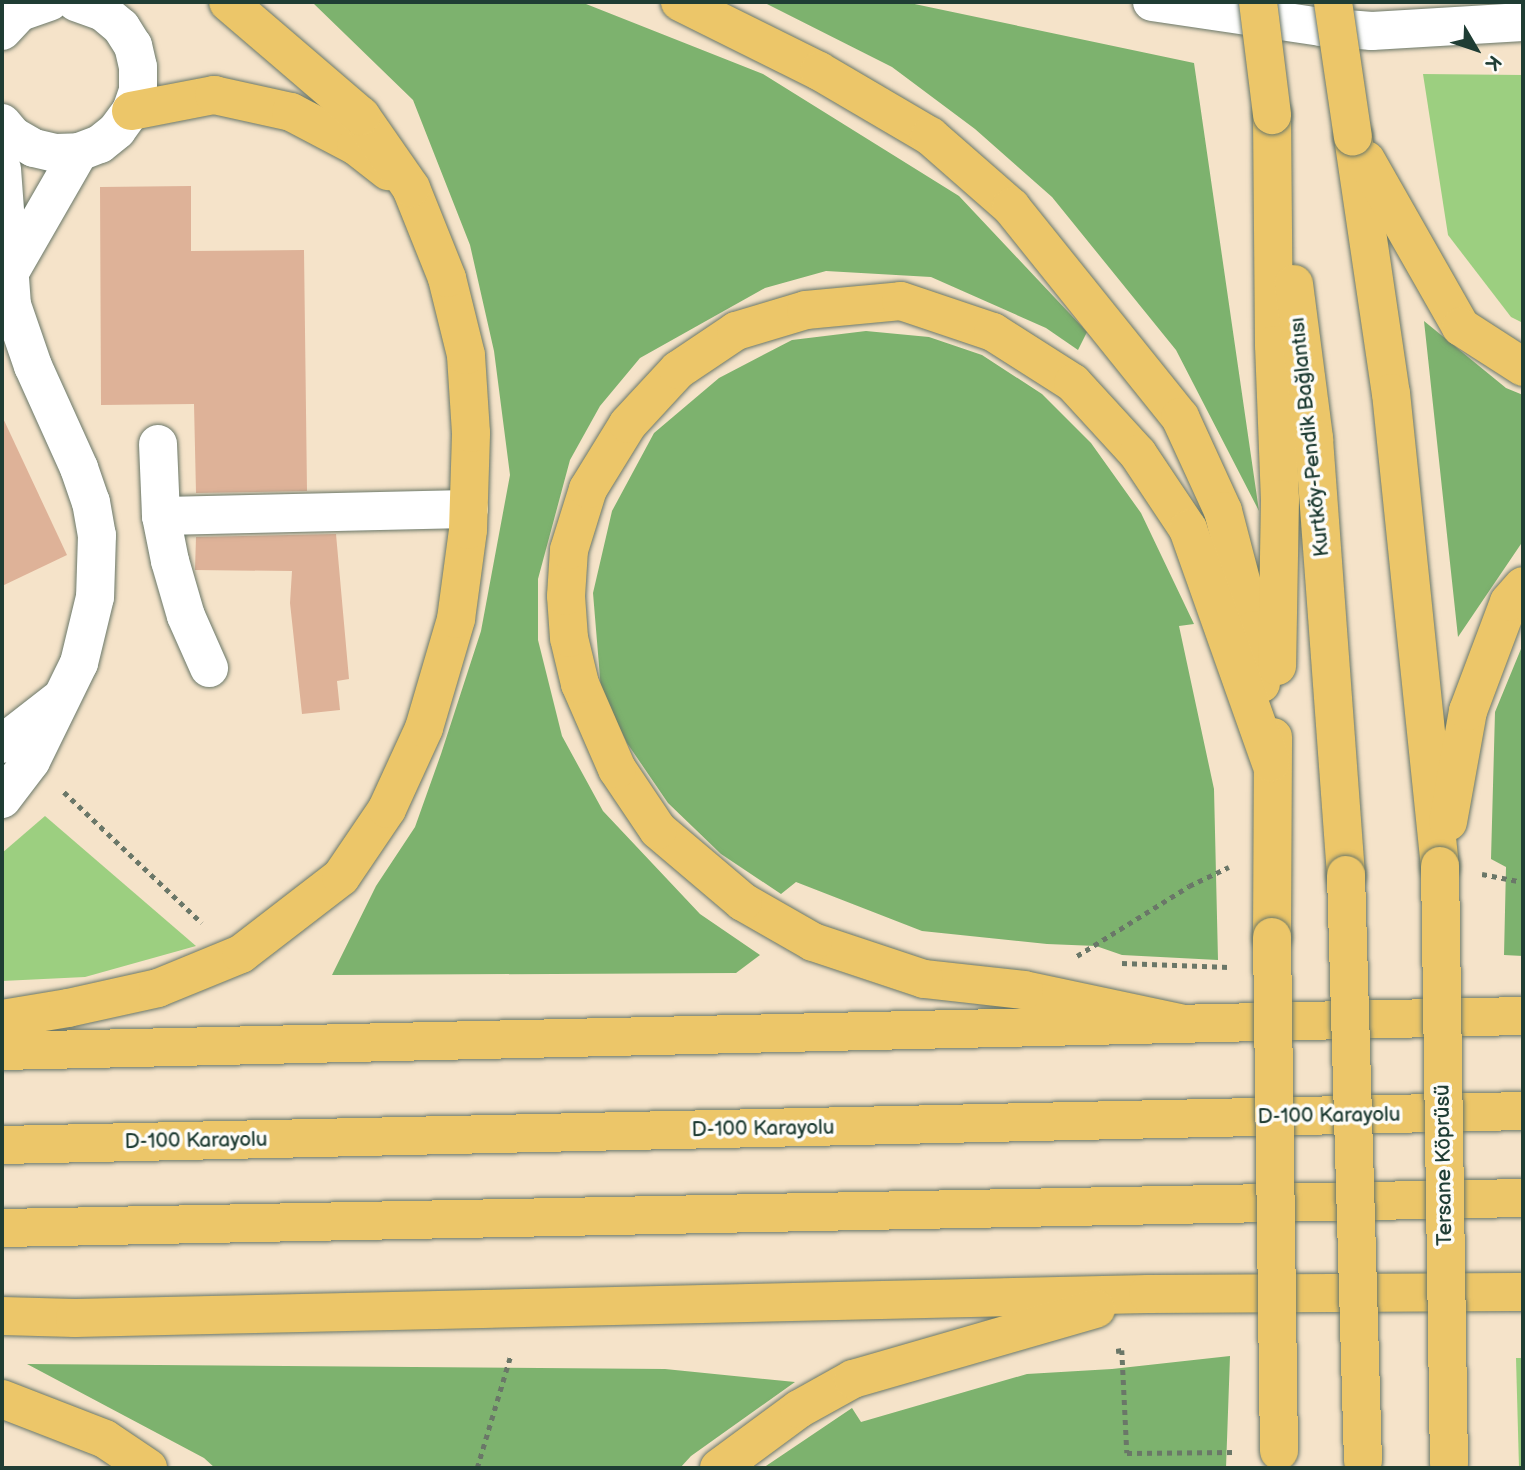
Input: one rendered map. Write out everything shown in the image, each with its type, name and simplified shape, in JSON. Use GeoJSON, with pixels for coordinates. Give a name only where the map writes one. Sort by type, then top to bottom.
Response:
{"type":"FeatureCollection","features":[{"type":"Feature","properties":{"kind":"highway"},"geometry":{"type":"LineString","coordinates":[[2,1019],[158,988],[241,954],[341,877],[387,809],[424,728],[456,619],[468,509],[471,433],[466,355],[447,278],[411,188],[361,116],[228,2]]}},
{"type":"Feature","properties":{"kind":"highway"},"geometry":{"type":"LineString","coordinates":[[680,2],[819,71],[930,136],[1011,207],[1180,418],[1227,524],[1254,630],[1271,763]]}},
{"type":"Feature","properties":{"kind":"highway","name":"Kurtköy-Pendik Bağlantısı"},"geometry":{"type":"LineString","coordinates":[[1258,2],[1314,439],[1346,875],[1363,1464]]}},
{"type":"Feature","properties":{"kind":"highway"},"geometry":{"type":"LineString","coordinates":[[1333,2],[1391,393],[1440,866]]}},
{"type":"Feature","properties":{"kind":"highway"},"geometry":{"type":"LineString","coordinates":[[131,111],[214,95],[291,112],[356,146],[411,188]]}},
{"type":"Feature","properties":{"kind":"highway"},"geometry":{"type":"LineString","coordinates":[[1272,115],[1274,345],[1280,499],[1271,763],[1278,1462]]}},
{"type":"Feature","properties":{"kind":"highway"},"geometry":{"type":"LineString","coordinates":[[1353,137],[1461,327],[1523,367]]}},
{"type":"Feature","properties":{"kind":"highway"},"geometry":{"type":"LineString","coordinates":[[1180,1023],[1024,990],[923,979],[813,942],[743,902],[658,830],[617,769],[580,684],[569,638],[566,596],[569,550],[588,489],[628,424],[678,370],[736,331],[806,310],[901,301],[993,332],[1073,383],[1138,454],[1188,529],[1271,763]]}},
{"type":"Feature","properties":{"kind":"highway"},"geometry":{"type":"LineString","coordinates":[[1440,866],[1468,711],[1509,602],[1523,586]]}},
{"type":"Feature","properties":{"kind":"highway","name":"Tersane Köprüsü"},"geometry":{"type":"LineString","coordinates":[[1440,866],[1449,1467]]}},
{"type":"Feature","properties":{"kind":"highway"},"geometry":{"type":"LineString","coordinates":[[2,1051],[1523,1016]]}},
{"type":"Feature","properties":{"kind":"highway","name":"D-100 Karayolu"},"geometry":{"type":"LineString","coordinates":[[2,1145],[1523,1111]]}},
{"type":"Feature","properties":{"kind":"highway"},"geometry":{"type":"LineString","coordinates":[[2,1228],[1523,1198]]}},
{"type":"Feature","properties":{"kind":"highway"},"geometry":{"type":"LineString","coordinates":[[2,1316],[75,1318],[1148,1294],[1523,1292]]}},
{"type":"Feature","properties":{"kind":"highway"},"geometry":{"type":"LineString","coordinates":[[719,1468],[799,1409],[853,1379],[1148,1294]]}},
{"type":"Feature","properties":{"kind":"highway"},"geometry":{"type":"LineString","coordinates":[[2,1399],[105,1439],[148,1468]]}},
{"type":"Feature","properties":{"kind":"street"},"geometry":{"type":"LineString","coordinates":[[3,27],[20,12],[49,2]]}},
{"type":"Feature","properties":{"kind":"street"},"geometry":{"type":"LineString","coordinates":[[2,123],[13,136],[34,148],[56,153],[79,152],[100,144],[117,130],[131,111],[138,91],[138,67],[133,46],[121,27],[103,12],[76,2]]}},
{"type":"Feature","properties":{"kind":"street"},"geometry":{"type":"LineString","coordinates":[[1152,2],[1321,27],[1372,31],[1523,22]]}},
{"type":"Feature","properties":{"kind":"street"},"geometry":{"type":"LineString","coordinates":[[10,272],[79,152]]}},
{"type":"Feature","properties":{"kind":"street"},"geometry":{"type":"LineString","coordinates":[[2,169],[12,305],[22,338],[79,468],[91,502],[97,535],[94,597],[88,631],[66,693],[17,752],[2,799]]}},
{"type":"Feature","properties":{"kind":"street"},"geometry":{"type":"LineString","coordinates":[[158,444],[161,516],[170,561],[186,616],[209,668]]}},
{"type":"Feature","properties":{"kind":"street"},"geometry":{"type":"LineString","coordinates":[[161,516],[468,509]]}},
{"type":"Feature","properties":{"kind":"path"},"geometry":{"type":"LineString","coordinates":[[17,752],[208,929]]}},
{"type":"Feature","properties":{"kind":"path"},"geometry":{"type":"LineString","coordinates":[[1069,961],[1189,886],[1271,847]]}},
{"type":"Feature","properties":{"kind":"path"},"geometry":{"type":"LineString","coordinates":[[1110,1352],[1122,1350],[1127,1453],[1278,1462]]}},
{"type":"Feature","properties":{"kind":"path"},"geometry":{"type":"LineString","coordinates":[[477,1468],[511,1354]]}},
{"type":"Feature","properties":{"kind":"green space"},"geometry":{"type":"Polygon","coordinates":[[[312,2],[581,2],[763,74],[959,196],[1087,332],[1078,350],[1046,328],[931,277],[826,271],[765,288],[640,358],[600,406],[570,460],[538,579],[538,640],[562,736],[603,811],[700,914],[760,955],[736,973],[332,975],[376,886],[415,827],[441,754],[481,631],[510,475],[494,351],[470,245],[413,100],[312,2]]]}},
{"type":"Feature","properties":{"kind":"green space"},"geometry":{"type":"Polygon","coordinates":[[[763,2],[905,2],[1194,63],[1259,511],[1176,350],[1052,197],[975,129],[892,67],[763,2]]]}},
{"type":"Feature","properties":{"kind":"green space"},"geometry":{"type":"Polygon","coordinates":[[[1423,74],[1523,75],[1523,323],[1511,317],[1448,235],[1423,74]]]}},
{"type":"Feature","properties":{"kind":"green space"},"geometry":{"type":"Polygon","coordinates":[[[1424,321],[1506,388],[1523,395],[1523,541],[1458,637],[1424,321]]]}},
{"type":"Feature","properties":{"kind":"green space"},"geometry":{"type":"Polygon","coordinates":[[[866,331],[929,337],[982,355],[1042,394],[1091,443],[1141,513],[1194,624],[1179,626],[1214,789],[1218,960],[1122,955],[1096,946],[1047,944],[922,931],[796,882],[781,894],[721,854],[668,803],[627,743],[601,690],[593,593],[612,511],[654,433],[719,378],[792,340],[866,331]]]}},
{"type":"Feature","properties":{"kind":"green space"},"geometry":{"type":"Polygon","coordinates":[[[1523,644],[1523,956],[1504,955],[1506,867],[1491,859],[1495,712],[1523,644]]]}},
{"type":"Feature","properties":{"kind":"green space"},"geometry":{"type":"Polygon","coordinates":[[[45,816],[196,946],[85,977],[2,981],[2,853],[45,816]]]}},
{"type":"Feature","properties":{"kind":"green space"},"geometry":{"type":"Polygon","coordinates":[[[1230,1356],[1226,1468],[763,1468],[852,1408],[861,1422],[1027,1374],[1112,1369],[1230,1356]]]}},
{"type":"Feature","properties":{"kind":"green space"},"geometry":{"type":"Polygon","coordinates":[[[1516,1358],[1523,1358],[1523,1468],[1519,1468],[1516,1358]]]}},
{"type":"Feature","properties":{"kind":"green space"},"geometry":{"type":"Polygon","coordinates":[[[27,1364],[665,1369],[795,1382],[691,1456],[680,1468],[215,1468],[204,1458],[27,1364]]]}},
{"type":"Feature","properties":{"kind":"building"},"geometry":{"type":"Polygon","coordinates":[[[191,186],[191,251],[304,250],[307,491],[196,493],[194,404],[101,405],[100,187],[191,186]]]}},
{"type":"Feature","properties":{"kind":"building"},"geometry":{"type":"Polygon","coordinates":[[[2,416],[67,555],[2,586],[2,416]]]}},
{"type":"Feature","properties":{"kind":"building"},"geometry":{"type":"Polygon","coordinates":[[[336,534],[349,679],[337,681],[340,710],[302,714],[290,603],[292,571],[195,570],[196,537],[336,534]]]}}]}
